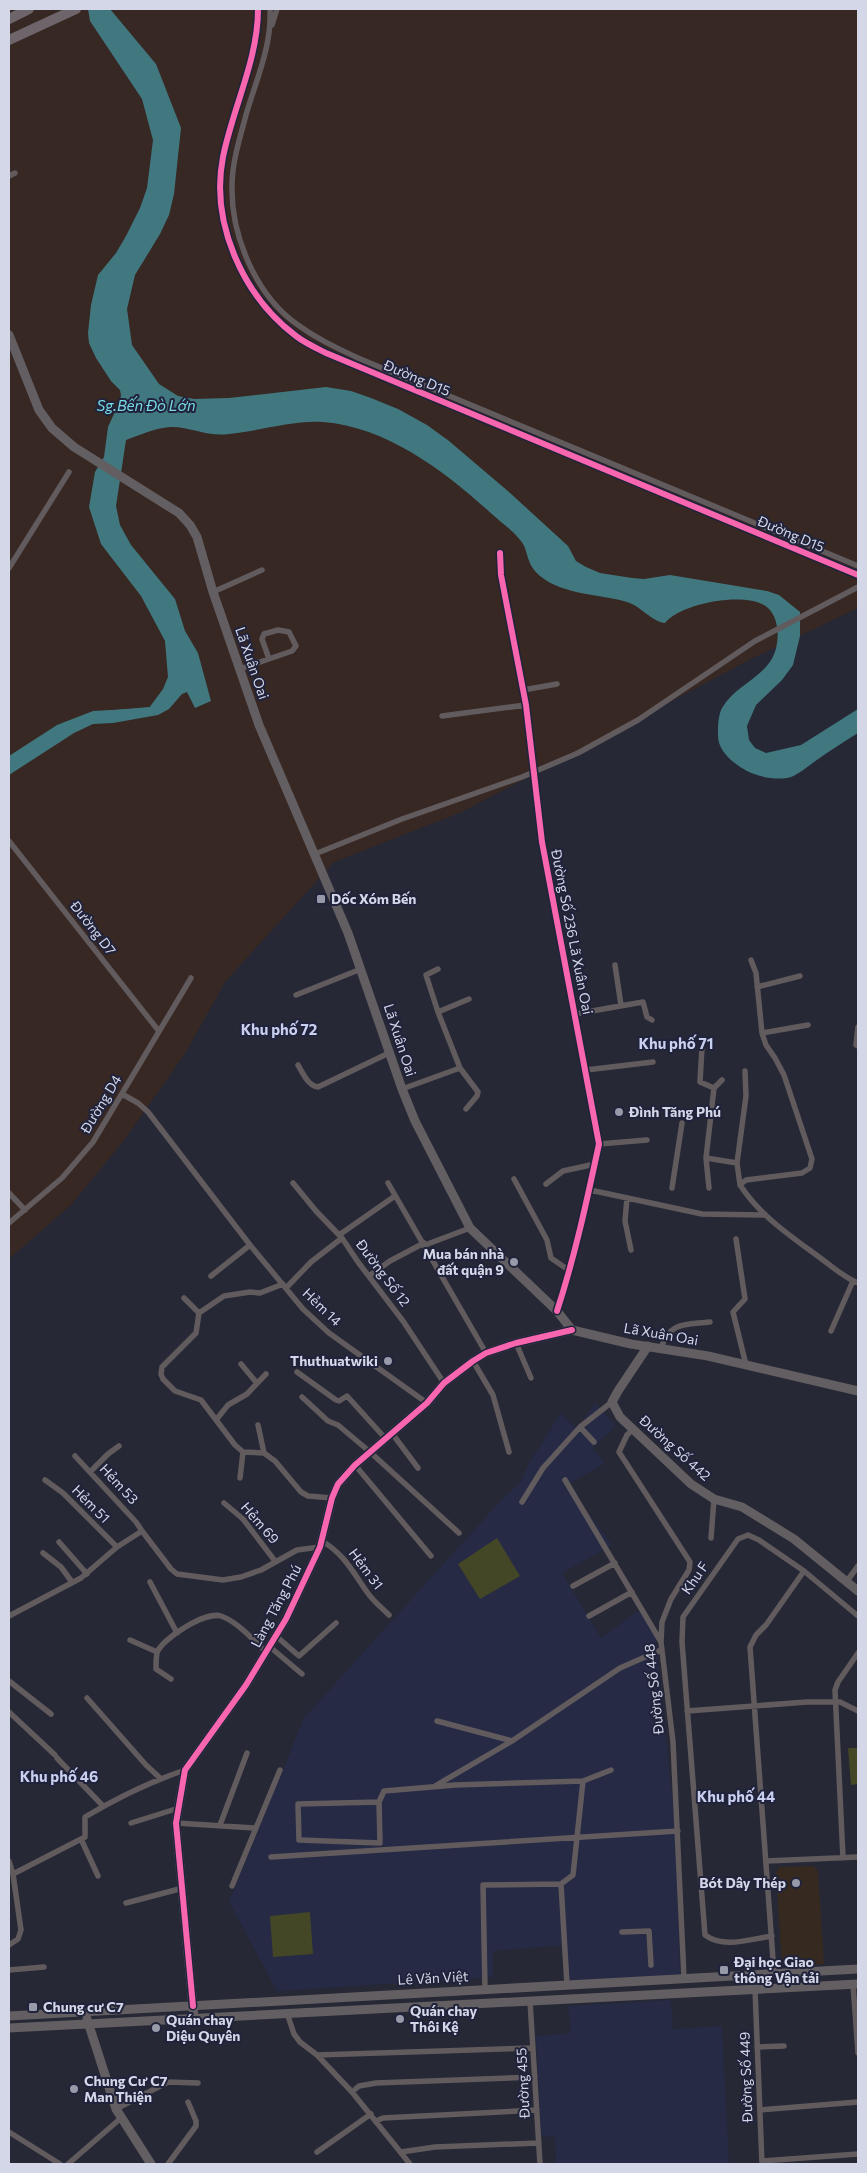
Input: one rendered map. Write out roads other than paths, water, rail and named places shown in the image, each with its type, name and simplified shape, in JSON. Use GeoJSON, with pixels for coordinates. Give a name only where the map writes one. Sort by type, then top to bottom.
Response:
{"type":"FeatureCollection","features":[{"type":"Feature","properties":{"kind":"main road"},"geometry":{"type":"LineString","coordinates":[[9,14],[17,9],[28,9]]}},
{"type":"Feature","properties":{"kind":"main road"},"geometry":{"type":"LineString","coordinates":[[9,19],[28,9]]}},
{"type":"Feature","properties":{"kind":"main road"},"geometry":{"type":"LineString","coordinates":[[9,40],[76,9]]}},
{"type":"Feature","properties":{"kind":"main road"},"geometry":{"type":"LineString","coordinates":[[9,46],[18,42],[30,30]]}},
{"type":"Feature","properties":{"kind":"main road","name":"Lã Xuân Oai"},"geometry":{"type":"LineString","coordinates":[[9,334],[39,410],[52,428],[74,447],[166,504],[190,525],[197,537],[213,592],[259,725],[315,854],[361,969],[402,1089],[415,1121],[470,1228],[557,1311],[572,1330],[746,1365],[858,1391]]}},
{"type":"Feature","properties":{"kind":"main road","name":"Làng Tăng Phú"},"geometry":{"type":"LineString","coordinates":[[194,2018],[176,1823],[185,1770],[246,1686],[304,1584],[321,1544],[332,1498],[338,1484],[388,1435],[427,1404],[444,1384],[473,1361],[486,1353],[516,1343],[572,1330]]}},
{"type":"Feature","properties":{"kind":"main road"},"geometry":{"type":"LineString","coordinates":[[612,1402],[648,1346]]}},
{"type":"Feature","properties":{"kind":"main road","name":"Đường Số 442"},"geometry":{"type":"LineString","coordinates":[[612,1402],[620,1417],[691,1484],[714,1499],[742,1507],[794,1539],[858,1591]]}},
{"type":"Feature","properties":{"kind":"main road","name":"Lê Văn Việt"},"geometry":{"type":"LineString","coordinates":[[9,2016],[858,1969]]}},
{"type":"Feature","properties":{"kind":"main road"},"geometry":{"type":"LineString","coordinates":[[754,1974],[755,1989]]}},
{"type":"Feature","properties":{"kind":"main road"},"geometry":{"type":"LineString","coordinates":[[706,1977],[708,1992]]}},
{"type":"Feature","properties":{"kind":"main road"},"geometry":{"type":"LineString","coordinates":[[684,1978],[685,1993]]}},
{"type":"Feature","properties":{"kind":"main road","name":"Lê Văn Việt"},"geometry":{"type":"LineString","coordinates":[[9,2028],[856,1984]]}},
{"type":"Feature","properties":{"kind":"main road"},"geometry":{"type":"LineString","coordinates":[[530,1987],[530,2001]]}},
{"type":"Feature","properties":{"kind":"main road"},"geometry":{"type":"LineString","coordinates":[[85,2012],[116,2109],[151,2164]]}},
{"type":"Feature","properties":{"kind":"street","name":"Đường D15"},"geometry":{"type":"LineString","coordinates":[[258,9],[254,52],[224,155],[222,202],[231,245],[250,286],[261,302],[284,326],[297,337],[326,353],[858,576]]}},
{"type":"Feature","properties":{"kind":"street","name":"Đường D15"},"geometry":{"type":"LineString","coordinates":[[270,9],[271,29],[265,55],[246,114],[235,158],[232,200],[242,244],[264,290],[296,324],[328,344],[358,358],[858,566]]}},
{"type":"Feature","properties":{"kind":"street"},"geometry":{"type":"LineString","coordinates":[[271,29],[278,9]]}},
{"type":"Feature","properties":{"kind":"street"},"geometry":{"type":"LineString","coordinates":[[254,52],[265,55]]}},
{"type":"Feature","properties":{"kind":"street"},"geometry":{"type":"LineString","coordinates":[[224,155],[235,158]]}},
{"type":"Feature","properties":{"kind":"street"},"geometry":{"type":"LineString","coordinates":[[9,176],[15,173]]}},
{"type":"Feature","properties":{"kind":"street"},"geometry":{"type":"LineString","coordinates":[[575,457],[578,449]]}},
{"type":"Feature","properties":{"kind":"street"},"geometry":{"type":"LineString","coordinates":[[9,568],[69,472]]}},
{"type":"Feature","properties":{"kind":"street","name":"Đường Số 236 Lã Xuân Oai"},"geometry":{"type":"LineString","coordinates":[[500,553],[501,575],[526,705],[542,842],[599,1144],[570,1271],[557,1311]]}},
{"type":"Feature","properties":{"kind":"street"},"geometry":{"type":"LineString","coordinates":[[213,592],[262,570]]}},
{"type":"Feature","properties":{"kind":"street"},"geometry":{"type":"LineString","coordinates":[[315,854],[402,819],[522,777],[578,753],[638,720],[756,640],[858,587]]}},
{"type":"Feature","properties":{"kind":"street"},"geometry":{"type":"LineString","coordinates":[[240,669],[269,659],[292,651],[296,648],[294,639],[289,632],[278,630],[264,634],[262,639],[269,659]]}},
{"type":"Feature","properties":{"kind":"street"},"geometry":{"type":"LineString","coordinates":[[523,690],[557,684]]}},
{"type":"Feature","properties":{"kind":"street"},"geometry":{"type":"LineString","coordinates":[[442,716],[526,705]]}},
{"type":"Feature","properties":{"kind":"street","name":"Đường D7"},"geometry":{"type":"LineString","coordinates":[[9,841],[11,849],[158,1030]]}},
{"type":"Feature","properties":{"kind":"street"},"geometry":{"type":"LineString","coordinates":[[740,1185],[746,1180],[802,1173],[810,1168],[812,1159],[784,1075],[766,1045],[762,1033],[756,973],[751,960]]}},
{"type":"Feature","properties":{"kind":"street"},"geometry":{"type":"LineString","coordinates":[[615,965],[621,1005]]}},
{"type":"Feature","properties":{"kind":"street"},"geometry":{"type":"LineString","coordinates":[[296,995],[361,969]]}},
{"type":"Feature","properties":{"kind":"street"},"geometry":{"type":"LineString","coordinates":[[438,969],[428,973],[426,976],[460,1068],[478,1092],[466,1109]]}},
{"type":"Feature","properties":{"kind":"street"},"geometry":{"type":"LineString","coordinates":[[757,986],[800,976]]}},
{"type":"Feature","properties":{"kind":"street","name":"Đường D4"},"geometry":{"type":"LineString","coordinates":[[9,1223],[62,1178],[97,1136],[158,1030],[191,978]]}},
{"type":"Feature","properties":{"kind":"street"},"geometry":{"type":"LineString","coordinates":[[438,1012],[469,999]]}},
{"type":"Feature","properties":{"kind":"street"},"geometry":{"type":"LineString","coordinates":[[575,1014],[643,1002],[647,1018],[652,1020]]}},
{"type":"Feature","properties":{"kind":"street"},"geometry":{"type":"LineString","coordinates":[[762,1033],[808,1025]]}},
{"type":"Feature","properties":{"kind":"street"},"geometry":{"type":"LineString","coordinates":[[858,1026],[856,1045],[858,1046]]}},
{"type":"Feature","properties":{"kind":"street"},"geometry":{"type":"LineString","coordinates":[[702,1047],[700,1082],[714,1088]]}},
{"type":"Feature","properties":{"kind":"street"},"geometry":{"type":"LineString","coordinates":[[298,1065],[309,1082],[313,1086],[318,1087],[389,1053]]}},
{"type":"Feature","properties":{"kind":"street"},"geometry":{"type":"LineString","coordinates":[[586,1070],[653,1062]]}},
{"type":"Feature","properties":{"kind":"street"},"geometry":{"type":"LineString","coordinates":[[402,1089],[460,1068]]}},
{"type":"Feature","properties":{"kind":"street"},"geometry":{"type":"LineString","coordinates":[[745,1071],[746,1096],[738,1163],[740,1185],[751,1202],[764,1215],[856,1282],[831,1331]]}},
{"type":"Feature","properties":{"kind":"street"},"geometry":{"type":"LineString","coordinates":[[709,1188],[706,1158],[714,1088],[722,1080]]}},
{"type":"Feature","properties":{"kind":"street","name":"Hẻm 14"},"geometry":{"type":"LineString","coordinates":[[122,1094],[138,1103],[148,1112],[302,1310],[427,1404]]}},
{"type":"Feature","properties":{"kind":"street"},"geometry":{"type":"LineString","coordinates":[[672,1188],[682,1123]]}},
{"type":"Feature","properties":{"kind":"street"},"geometry":{"type":"LineString","coordinates":[[599,1144],[647,1140]]}},
{"type":"Feature","properties":{"kind":"street"},"geometry":{"type":"LineString","coordinates":[[706,1158],[738,1163]]}},
{"type":"Feature","properties":{"kind":"street"},"geometry":{"type":"LineString","coordinates":[[546,1184],[563,1171],[595,1164]]}},
{"type":"Feature","properties":{"kind":"street"},"geometry":{"type":"LineString","coordinates":[[514,1179],[547,1240],[551,1258],[570,1271]]}},
{"type":"Feature","properties":{"kind":"street","name":"Đường Số 12"},"geometry":{"type":"LineString","coordinates":[[294,1183],[316,1211],[340,1236],[403,1321],[444,1384]]}},
{"type":"Feature","properties":{"kind":"street"},"geometry":{"type":"LineString","coordinates":[[388,1183],[486,1353]]}},
{"type":"Feature","properties":{"kind":"street"},"geometry":{"type":"LineString","coordinates":[[590,1190],[702,1214],[764,1215]]}},
{"type":"Feature","properties":{"kind":"street"},"geometry":{"type":"LineString","coordinates":[[9,1193],[25,1210]]}},
{"type":"Feature","properties":{"kind":"street"},"geometry":{"type":"LineString","coordinates":[[332,1498],[308,1496],[301,1492],[275,1461],[264,1453],[243,1452],[235,1445],[201,1400],[175,1391],[163,1380],[161,1374],[162,1367],[196,1333],[199,1313],[224,1296],[250,1292],[260,1293],[285,1286],[340,1236],[395,1196]]}},
{"type":"Feature","properties":{"kind":"street"},"geometry":{"type":"LineString","coordinates":[[628,1198],[625,1221],[631,1250]]}},
{"type":"Feature","properties":{"kind":"street"},"geometry":{"type":"LineString","coordinates":[[369,1276],[390,1261],[424,1244],[470,1228]]}},
{"type":"Feature","properties":{"kind":"street"},"geometry":{"type":"LineString","coordinates":[[736,1239],[745,1299],[733,1312],[746,1365]]}},
{"type":"Feature","properties":{"kind":"street"},"geometry":{"type":"LineString","coordinates":[[211,1276],[250,1245]]}},
{"type":"Feature","properties":{"kind":"street"},"geometry":{"type":"LineString","coordinates":[[184,1298],[199,1313]]}},
{"type":"Feature","properties":{"kind":"street"},"geometry":{"type":"LineString","coordinates":[[661,1348],[664,1338],[677,1326],[710,1322]]}},
{"type":"Feature","properties":{"kind":"street"},"geometry":{"type":"LineString","coordinates":[[516,1343],[531,1378]]}},
{"type":"Feature","properties":{"kind":"street"},"geometry":{"type":"LineString","coordinates":[[473,1361],[493,1395],[509,1452]]}},
{"type":"Feature","properties":{"kind":"street"},"geometry":{"type":"LineString","coordinates":[[241,1364],[256,1382]]}},
{"type":"Feature","properties":{"kind":"street"},"geometry":{"type":"LineString","coordinates":[[297,1372],[336,1400],[339,1401],[347,1396],[388,1435],[418,1468]]}},
{"type":"Feature","properties":{"kind":"street"},"geometry":{"type":"LineString","coordinates":[[216,1420],[228,1405],[246,1394],[266,1374]]}},
{"type":"Feature","properties":{"kind":"street"},"geometry":{"type":"LineString","coordinates":[[302,1397],[328,1422],[338,1425],[370,1452],[458,1533]]}},
{"type":"Feature","properties":{"kind":"street"},"geometry":{"type":"LineString","coordinates":[[522,1502],[543,1468],[580,1426],[612,1402]]}},
{"type":"Feature","properties":{"kind":"street"},"geometry":{"type":"LineString","coordinates":[[258,1425],[264,1453]]}},
{"type":"Feature","properties":{"kind":"street"},"geometry":{"type":"LineString","coordinates":[[580,1426],[594,1442]]}},
{"type":"Feature","properties":{"kind":"street","name":"Đường Số 448"},"geometry":{"type":"LineString","coordinates":[[632,1429],[618,1452],[690,1562],[689,1570],[671,1599],[662,1622],[660,1642],[672,1742],[684,1978]]}},
{"type":"Feature","properties":{"kind":"street"},"geometry":{"type":"LineString","coordinates":[[90,1472],[119,1446]]}},
{"type":"Feature","properties":{"kind":"street"},"geometry":{"type":"LineString","coordinates":[[240,1478],[243,1452]]}},
{"type":"Feature","properties":{"kind":"street","name":"Hẻm 53"},"geometry":{"type":"LineString","coordinates":[[76,1456],[136,1522],[171,1569],[177,1574],[223,1580],[241,1577],[261,1570],[297,1550],[321,1544]]}},
{"type":"Feature","properties":{"kind":"street"},"geometry":{"type":"LineString","coordinates":[[355,1466],[431,1556]]}},
{"type":"Feature","properties":{"kind":"street","name":"Hẻm 51"},"geometry":{"type":"LineString","coordinates":[[45,1480],[63,1493],[117,1547]]}},
{"type":"Feature","properties":{"kind":"street"},"geometry":{"type":"LineString","coordinates":[[565,1480],[660,1642]]}},
{"type":"Feature","properties":{"kind":"street"},"geometry":{"type":"LineString","coordinates":[[711,1538],[714,1499]]}},
{"type":"Feature","properties":{"kind":"street","name":"Hẻm 69"},"geometry":{"type":"LineString","coordinates":[[224,1502],[243,1519],[275,1561]]}},
{"type":"Feature","properties":{"kind":"street"},"geometry":{"type":"LineString","coordinates":[[9,1616],[87,1574],[117,1547],[142,1531]]}},
{"type":"Feature","properties":{"kind":"street","name":"Khu F"},"geometry":{"type":"LineString","coordinates":[[772,1936],[725,1943],[711,1940],[705,1935],[682,1642],[683,1617],[738,1540],[748,1536],[754,1536],[804,1571],[858,1616]]}},
{"type":"Feature","properties":{"kind":"street"},"geometry":{"type":"LineString","coordinates":[[59,1542],[87,1574]]}},
{"type":"Feature","properties":{"kind":"street","name":"Hẻm 31"},"geometry":{"type":"LineString","coordinates":[[321,1544],[334,1548],[347,1561],[368,1594],[388,1615]]}},
{"type":"Feature","properties":{"kind":"street"},"geometry":{"type":"LineString","coordinates":[[43,1552],[62,1567],[72,1582]]}},
{"type":"Feature","properties":{"kind":"street"},"geometry":{"type":"LineString","coordinates":[[573,1586],[614,1563]]}},
{"type":"Feature","properties":{"kind":"street"},"geometry":{"type":"LineString","coordinates":[[847,1582],[858,1566]]}},
{"type":"Feature","properties":{"kind":"street"},"geometry":{"type":"LineString","coordinates":[[774,1973],[756,1705],[750,1647],[756,1635],[766,1625],[804,1571]]}},
{"type":"Feature","properties":{"kind":"street"},"geometry":{"type":"LineString","coordinates":[[150,1582],[177,1633]]}},
{"type":"Feature","properties":{"kind":"street"},"geometry":{"type":"LineString","coordinates":[[589,1616],[632,1592]]}},
{"type":"Feature","properties":{"kind":"street"},"geometry":{"type":"LineString","coordinates":[[171,1680],[156,1669],[157,1652],[170,1637],[208,1616],[219,1615],[231,1621],[302,1674]]}},
{"type":"Feature","properties":{"kind":"street"},"geometry":{"type":"LineString","coordinates":[[276,1636],[299,1656],[336,1623]]}},
{"type":"Feature","properties":{"kind":"street"},"geometry":{"type":"LineString","coordinates":[[130,1640],[157,1652]]}},
{"type":"Feature","properties":{"kind":"street"},"geometry":{"type":"LineString","coordinates":[[433,1787],[512,1741],[620,1668],[662,1650]]}},
{"type":"Feature","properties":{"kind":"street"},"geometry":{"type":"LineString","coordinates":[[843,1858],[835,1690],[838,1682],[858,1653]]}},
{"type":"Feature","properties":{"kind":"street"},"geometry":{"type":"LineString","coordinates":[[9,1681],[51,1714]]}},
{"type":"Feature","properties":{"kind":"street"},"geometry":{"type":"LineString","coordinates":[[87,1698],[146,1765],[160,1778]]}},
{"type":"Feature","properties":{"kind":"street"},"geometry":{"type":"LineString","coordinates":[[688,1711],[756,1705],[836,1702],[854,1708],[858,1712]]}},
{"type":"Feature","properties":{"kind":"street"},"geometry":{"type":"LineString","coordinates":[[9,1712],[103,1806]]}},
{"type":"Feature","properties":{"kind":"street"},"geometry":{"type":"LineString","coordinates":[[437,1721],[512,1741]]}},
{"type":"Feature","properties":{"kind":"street"},"geometry":{"type":"LineString","coordinates":[[220,1825],[247,1753]]}},
{"type":"Feature","properties":{"kind":"street"},"geometry":{"type":"LineString","coordinates":[[12,1874],[81,1839],[85,1836],[85,1817],[103,1806],[160,1778],[185,1770]]}},
{"type":"Feature","properties":{"kind":"street"},"geometry":{"type":"LineString","coordinates":[[232,1886],[254,1828],[280,1770]]}},
{"type":"Feature","properties":{"kind":"street"},"geometry":{"type":"LineString","coordinates":[[379,1802],[298,1804],[299,1840],[380,1843],[379,1802],[384,1791],[433,1787],[583,1781],[611,1770]]}},
{"type":"Feature","properties":{"kind":"street"},"geometry":{"type":"LineString","coordinates":[[485,1989],[483,1885],[561,1884],[572,1875],[583,1781]]}},
{"type":"Feature","properties":{"kind":"street"},"geometry":{"type":"LineString","coordinates":[[131,1822],[179,1808]]}},
{"type":"Feature","properties":{"kind":"street"},"geometry":{"type":"LineString","coordinates":[[176,1823],[254,1828]]}},
{"type":"Feature","properties":{"kind":"street"},"geometry":{"type":"LineString","coordinates":[[272,1857],[678,1831]]}},
{"type":"Feature","properties":{"kind":"street"},"geometry":{"type":"LineString","coordinates":[[81,1839],[98,1876]]}},
{"type":"Feature","properties":{"kind":"street"},"geometry":{"type":"LineString","coordinates":[[767,1861],[858,1857]]}},
{"type":"Feature","properties":{"kind":"street"},"geometry":{"type":"LineString","coordinates":[[9,1861],[21,1930],[18,1939],[9,1944]]}},
{"type":"Feature","properties":{"kind":"street"},"geometry":{"type":"LineString","coordinates":[[561,1884],[567,1985]]}},
{"type":"Feature","properties":{"kind":"street"},"geometry":{"type":"LineString","coordinates":[[126,1903],[183,1888]]}},
{"type":"Feature","properties":{"kind":"street"},"geometry":{"type":"LineString","coordinates":[[622,1932],[652,1931],[651,1965]]}},
{"type":"Feature","properties":{"kind":"street"},"geometry":{"type":"LineString","coordinates":[[9,1970],[44,1967]]}},
{"type":"Feature","properties":{"kind":"street"},"geometry":{"type":"LineString","coordinates":[[856,1984],[858,2053]]}},
{"type":"Feature","properties":{"kind":"street","name":"Đường Số 449"},"geometry":{"type":"LineString","coordinates":[[755,1989],[762,2163]]}},
{"type":"Feature","properties":{"kind":"street","name":"Đường 455"},"geometry":{"type":"LineString","coordinates":[[530,2001],[540,2164]]}},
{"type":"Feature","properties":{"kind":"street"},"geometry":{"type":"LineString","coordinates":[[287,2013],[294,2034],[300,2042],[317,2055],[352,2092],[410,2164]]}},
{"type":"Feature","properties":{"kind":"street"},"geometry":{"type":"LineString","coordinates":[[757,2047],[784,2046]]}},
{"type":"Feature","properties":{"kind":"street"},"geometry":{"type":"LineString","coordinates":[[317,2055],[533,2048]]}},
{"type":"Feature","properties":{"kind":"street"},"geometry":{"type":"LineString","coordinates":[[352,2092],[359,2086],[376,2084],[535,2077]]}},
{"type":"Feature","properties":{"kind":"street"},"geometry":{"type":"LineString","coordinates":[[116,2109],[168,2082],[198,2082]]}},
{"type":"Feature","properties":{"kind":"street"},"geometry":{"type":"LineString","coordinates":[[168,2164],[196,2126],[196,2121],[188,2102]]}},
{"type":"Feature","properties":{"kind":"street"},"geometry":{"type":"LineString","coordinates":[[760,2110],[858,2102]]}},
{"type":"Feature","properties":{"kind":"street"},"geometry":{"type":"LineString","coordinates":[[376,2121],[383,2118],[537,2110]]}},
{"type":"Feature","properties":{"kind":"street"},"geometry":{"type":"LineString","coordinates":[[317,2152],[371,2114]]}},
{"type":"Feature","properties":{"kind":"street"},"geometry":{"type":"LineString","coordinates":[[68,2164],[121,2118]]}},
{"type":"Feature","properties":{"kind":"street"},"geometry":{"type":"LineString","coordinates":[[9,2132],[60,2164]]}},
{"type":"Feature","properties":{"kind":"street"},"geometry":{"type":"LineString","coordinates":[[401,2152],[435,2147],[539,2143]]}},
{"type":"Feature","properties":{"kind":"street"},"geometry":{"type":"LineString","coordinates":[[762,2163],[858,2154]]}},
{"type":"Feature","properties":{"kind":"water","name":"Sg.Bến Đò Lớn"},"geometry":{"type":"Polygon","coordinates":[[[88,9],[110,9],[156,64],[181,128],[174,194],[169,215],[160,234],[135,275],[127,309],[132,345],[159,384],[178,396],[194,399],[229,398],[326,387],[351,391],[398,409],[427,425],[449,441],[568,546],[576,561],[586,567],[600,573],[632,578],[644,579],[670,575],[767,591],[779,595],[800,612],[800,636],[793,665],[782,680],[756,705],[747,726],[749,740],[755,748],[766,753],[801,745],[858,709],[858,733],[791,777],[763,777],[747,771],[727,756],[720,746],[718,740],[718,721],[722,708],[729,699],[762,671],[774,654],[778,634],[775,620],[768,608],[759,603],[746,600],[715,601],[685,610],[673,616],[665,623],[656,620],[627,602],[560,587],[549,582],[535,571],[518,537],[456,483],[415,455],[371,433],[323,422],[276,426],[221,435],[170,427],[153,430],[126,440],[116,506],[120,525],[131,545],[175,599],[185,631],[198,653],[211,701],[195,708],[187,692],[182,694],[169,709],[158,715],[113,723],[93,724],[74,733],[9,775],[9,756],[57,725],[93,711],[149,708],[163,689],[168,677],[165,641],[141,596],[101,544],[89,507],[95,472],[104,457],[108,427],[121,395],[120,390],[111,381],[96,358],[89,343],[88,333],[91,305],[98,275],[116,253],[140,208],[147,188],[153,140],[142,99],[90,21],[88,9]]]}},
{"type":"Feature","properties":{"kind":"waterway"},"geometry":{"type":"LineString","coordinates":[[104,712],[149,708]]}},
{"type":"Feature","properties":{"kind":"place","name":"Dốc Xóm Bến"},"geometry":{"type":"Point","coordinates":[321,899]}},
{"type":"Feature","properties":{"kind":"place","name":"Đình Tăng Phú"},"geometry":{"type":"Point","coordinates":[619,1112]}},
{"type":"Feature","properties":{"kind":"place","name":"Mua bán nhà đất quận 9"},"geometry":{"type":"Point","coordinates":[514,1262]}},
{"type":"Feature","properties":{"kind":"place","name":"Thuthuatwiki"},"geometry":{"type":"Point","coordinates":[388,1361]}},
{"type":"Feature","properties":{"kind":"place","name":"Bót Dây Thép"},"geometry":{"type":"Point","coordinates":[796,1883]}},
{"type":"Feature","properties":{"kind":"place","name":"Đại học Giao thông Vận tải"},"geometry":{"type":"Point","coordinates":[724,1970]}},
{"type":"Feature","properties":{"kind":"place","name":"Chung cư C7"},"geometry":{"type":"Point","coordinates":[33,2007]}},
{"type":"Feature","properties":{"kind":"place","name":"Quán chay Thôi Kệ"},"geometry":{"type":"Point","coordinates":[400,2019]}},
{"type":"Feature","properties":{"kind":"place","name":"Quán chay Diệu Quyên"},"geometry":{"type":"Point","coordinates":[156,2028]}},
{"type":"Feature","properties":{"kind":"place","name":"Chung Cư C7 Man Thiện"},"geometry":{"type":"Point","coordinates":[74,2089]}},
{"type":"Feature","properties":{"kind":"district","name":"Khu phố 72"},"geometry":{"type":"Point","coordinates":[279,1030]}},
{"type":"Feature","properties":{"kind":"district","name":"Khu phố 71"},"geometry":{"type":"Point","coordinates":[676,1044]}},
{"type":"Feature","properties":{"kind":"district","name":"Khu phố 46"},"geometry":{"type":"Point","coordinates":[59,1777]}},
{"type":"Feature","properties":{"kind":"district","name":"Khu phố 44"},"geometry":{"type":"Point","coordinates":[736,1797]}}]}
